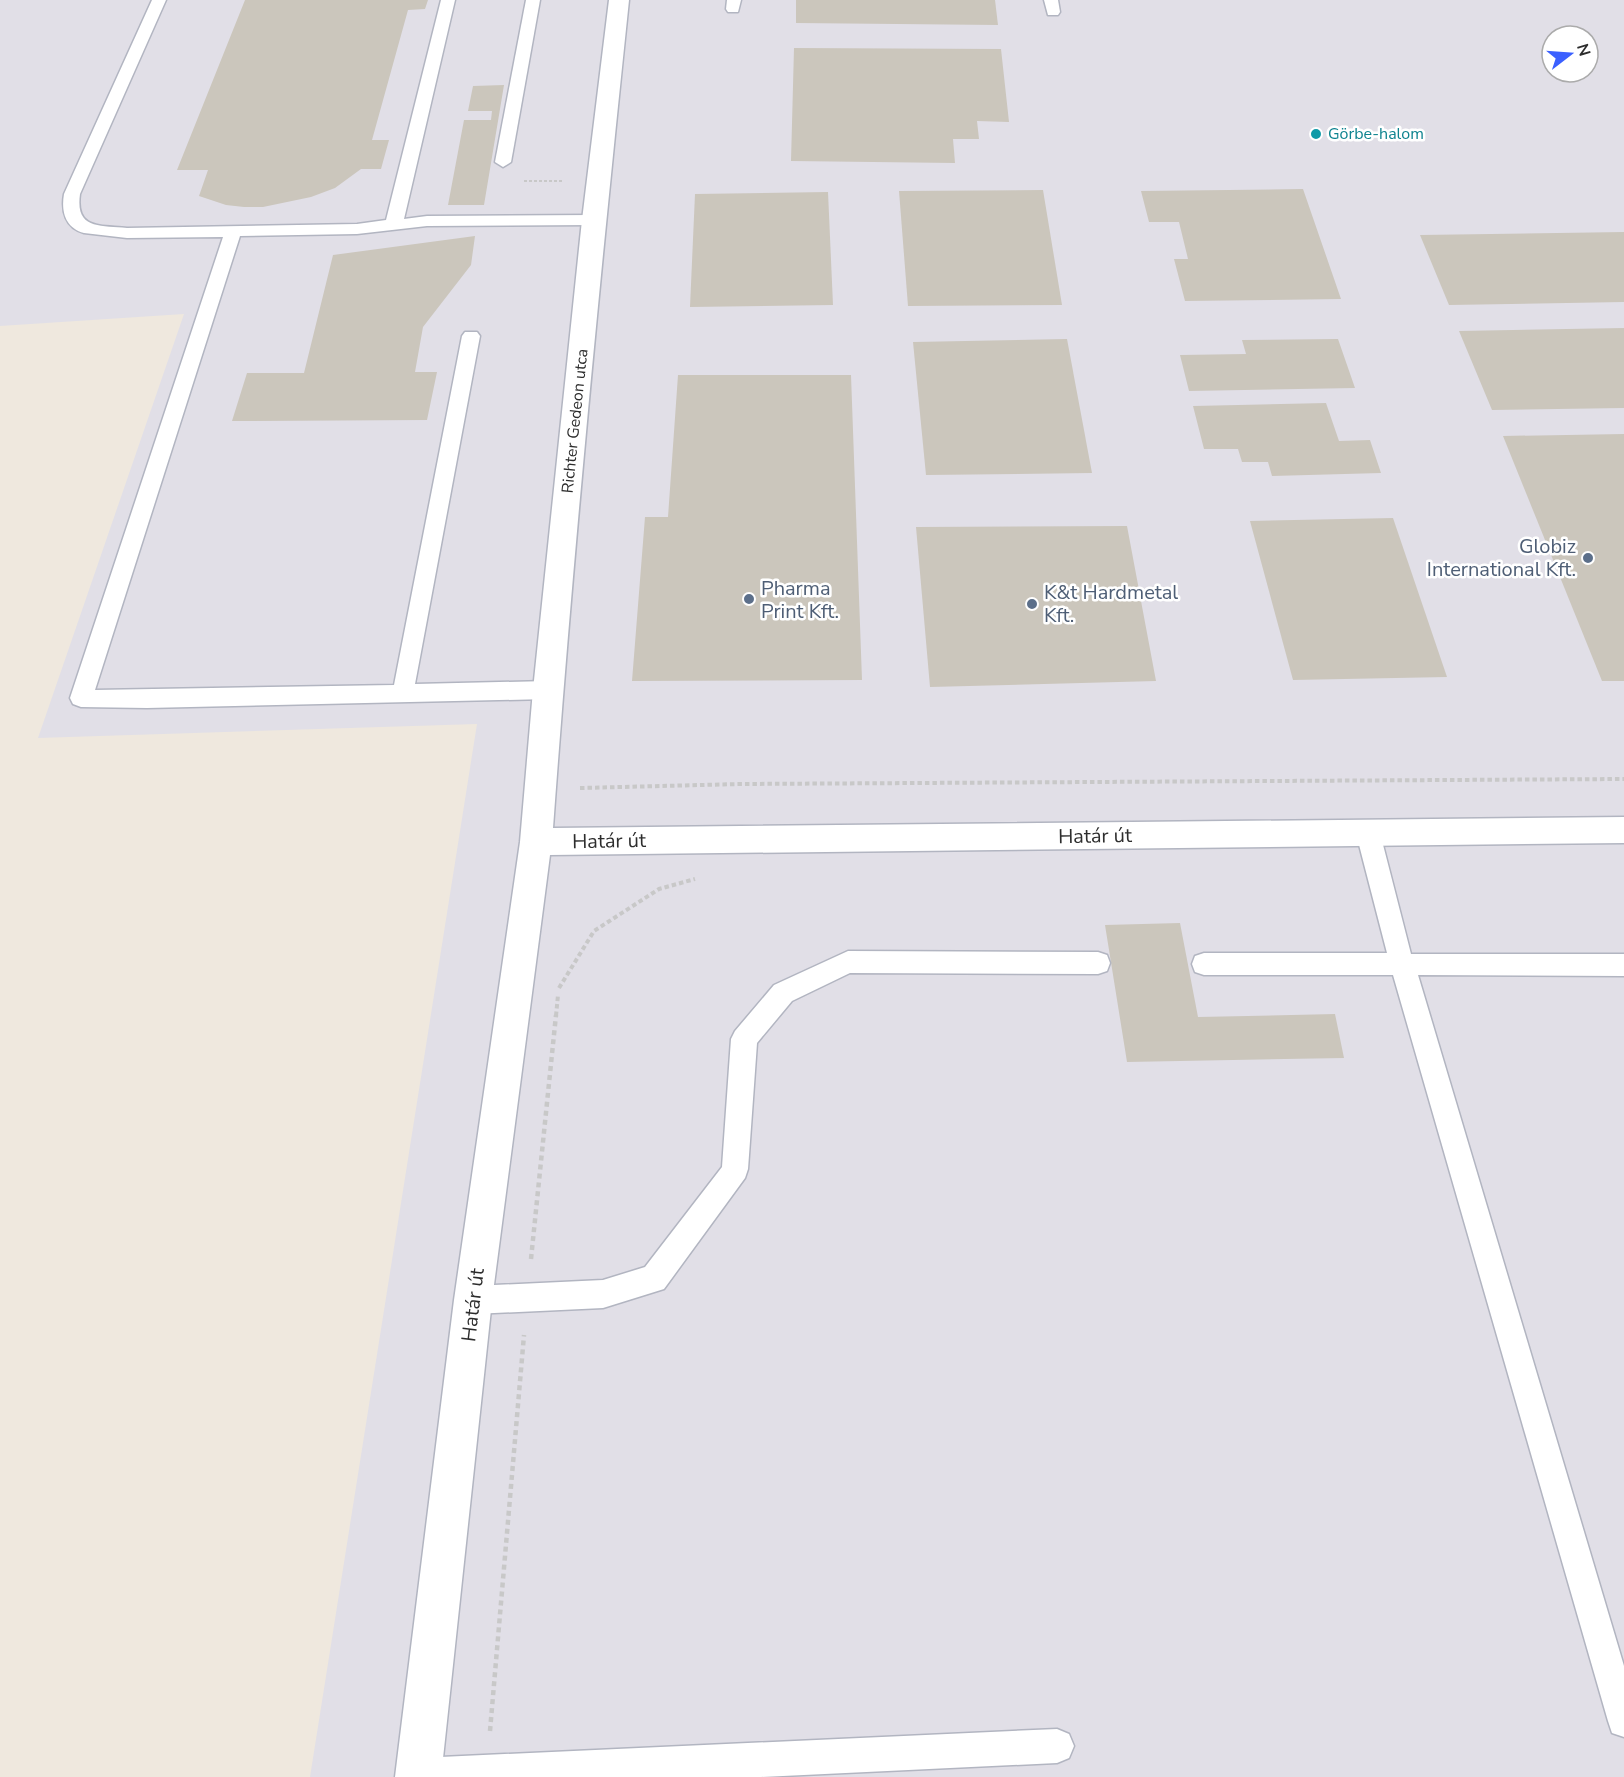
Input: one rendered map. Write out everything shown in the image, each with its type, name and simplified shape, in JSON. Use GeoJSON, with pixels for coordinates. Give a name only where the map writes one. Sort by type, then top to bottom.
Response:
{"type":"FeatureCollection","features":[{"type":"Feature","properties":{"kind":"street","name":"Richter Gedeon utca"},"geometry":{"type":"LineString","coordinates":[[536,842],[542,789],[548,690],[594,220],[619,0]]}},
{"type":"Feature","properties":{"kind":"street","name":"Határ út"},"geometry":{"type":"LineString","coordinates":[[419,1776],[473,1300],[536,842],[1624,830]]}},
{"type":"Feature","properties":{"kind":"lane"},"geometry":{"type":"LineString","coordinates":[[159,0],[72,194],[70,207],[74,219],[84,228],[105,232],[232,231],[357,229],[427,220],[594,220]]}},
{"type":"Feature","properties":{"kind":"lane"},"geometry":{"type":"LineString","coordinates":[[394,224],[448,0]]}},
{"type":"Feature","properties":{"kind":"lane"},"geometry":{"type":"LineString","coordinates":[[502,162],[533,0]]}},
{"type":"Feature","properties":{"kind":"lane"},"geometry":{"type":"LineString","coordinates":[[232,231],[81,698],[147,699],[548,690]]}},
{"type":"Feature","properties":{"kind":"lane"},"geometry":{"type":"LineString","coordinates":[[404,693],[405,674],[471,336]]}},
{"type":"Feature","properties":{"kind":"lane"},"geometry":{"type":"LineString","coordinates":[[1368,833],[1402,965],[1624,1721]]}},
{"type":"Feature","properties":{"kind":"lane"},"geometry":{"type":"LineString","coordinates":[[473,1300],[603,1294],[654,1279],[735,1169],[744,1040],[783,993],[848,962],[1098,963]]}},
{"type":"Feature","properties":{"kind":"lane"},"geometry":{"type":"LineString","coordinates":[[1204,964],[1624,965]]}},
{"type":"Feature","properties":{"kind":"lane"},"geometry":{"type":"LineString","coordinates":[[419,1776],[1057,1746]]}},
{"type":"Feature","properties":{"kind":"path"},"geometry":{"type":"LineString","coordinates":[[516,180],[571,181]]}},
{"type":"Feature","properties":{"kind":"path"},"geometry":{"type":"LineString","coordinates":[[542,789],[753,784],[1624,779]]}},
{"type":"Feature","properties":{"kind":"path"},"geometry":{"type":"LineString","coordinates":[[486,1774],[527,1297],[560,985],[594,931],[659,889],[700,878]]}},
{"type":"Feature","properties":{"kind":"shaded area"},"geometry":{"type":"Polygon","coordinates":[[[0,0],[1624,0],[1624,1777],[310,1777],[477,724],[38,738],[184,314],[0,326],[0,0]]]}},
{"type":"Feature","properties":{"kind":"building"},"geometry":{"type":"Polygon","coordinates":[[[245,0],[428,0],[425,9],[408,10],[372,140],[389,140],[381,169],[361,169],[335,188],[311,197],[263,207],[226,205],[199,196],[208,170],[177,170],[245,0]]]}},
{"type":"Feature","properties":{"kind":"building"},"geometry":{"type":"Polygon","coordinates":[[[796,0],[995,0],[998,25],[796,23],[796,0]]]}},
{"type":"Feature","properties":{"kind":"building"},"geometry":{"type":"Polygon","coordinates":[[[794,48],[1001,49],[1009,122],[977,121],[979,139],[953,139],[955,163],[791,161],[794,48]]]}},
{"type":"Feature","properties":{"kind":"building"},"geometry":{"type":"Polygon","coordinates":[[[504,85],[484,205],[448,205],[464,120],[491,120],[492,111],[468,111],[473,86],[504,85]]]}},
{"type":"Feature","properties":{"kind":"building"},"geometry":{"type":"Polygon","coordinates":[[[1303,189],[1341,299],[1185,301],[1174,259],[1188,259],[1179,222],[1149,222],[1141,191],[1303,189]]]}},
{"type":"Feature","properties":{"kind":"building"},"geometry":{"type":"Polygon","coordinates":[[[1043,190],[1062,305],[908,306],[899,191],[1043,190]]]}},
{"type":"Feature","properties":{"kind":"building"},"geometry":{"type":"Polygon","coordinates":[[[828,192],[833,305],[690,307],[695,194],[828,192]]]}},
{"type":"Feature","properties":{"kind":"building"},"geometry":{"type":"Polygon","coordinates":[[[1624,232],[1624,302],[1449,305],[1420,235],[1624,232]]]}},
{"type":"Feature","properties":{"kind":"building"},"geometry":{"type":"Polygon","coordinates":[[[475,236],[471,265],[423,327],[415,372],[437,372],[427,420],[232,421],[247,373],[304,373],[333,255],[475,236]]]}},
{"type":"Feature","properties":{"kind":"building"},"geometry":{"type":"Polygon","coordinates":[[[1624,328],[1624,408],[1492,410],[1459,331],[1624,328]]]}},
{"type":"Feature","properties":{"kind":"building"},"geometry":{"type":"Polygon","coordinates":[[[1067,339],[1092,473],[926,475],[913,342],[1067,339]]]}},
{"type":"Feature","properties":{"kind":"building"},"geometry":{"type":"Polygon","coordinates":[[[1338,339],[1355,388],[1189,391],[1180,355],[1246,354],[1242,340],[1338,339]]]}},
{"type":"Feature","properties":{"kind":"building","name":"Pharma Print Kft."},"geometry":{"type":"Polygon","coordinates":[[[678,375],[851,375],[862,680],[632,681],[645,517],[668,517],[678,375]]]}},
{"type":"Feature","properties":{"kind":"building"},"geometry":{"type":"Polygon","coordinates":[[[1326,403],[1339,441],[1370,440],[1381,473],[1272,476],[1268,462],[1242,462],[1238,449],[1204,449],[1193,406],[1326,403]]]}},
{"type":"Feature","properties":{"kind":"building","name":"Globiz International Kft."},"geometry":{"type":"Polygon","coordinates":[[[1624,434],[1624,681],[1602,681],[1503,436],[1624,434]]]}},
{"type":"Feature","properties":{"kind":"building"},"geometry":{"type":"Polygon","coordinates":[[[1393,518],[1447,677],[1293,680],[1250,521],[1393,518]]]}},
{"type":"Feature","properties":{"kind":"building","name":"K&t Hardmetal Kft."},"geometry":{"type":"Polygon","coordinates":[[[1127,526],[1156,681],[930,687],[916,527],[1127,526]]]}},
{"type":"Feature","properties":{"kind":"building"},"geometry":{"type":"Polygon","coordinates":[[[1180,923],[1198,1017],[1335,1014],[1344,1058],[1127,1062],[1105,925],[1180,923]]]}},
{"type":"Feature","properties":{"kind":"place","name":"Görbe-halom"},"geometry":{"type":"Point","coordinates":[1316,134]}},
{"type":"Feature","properties":{"kind":"place","name":"Globiz International Kft."},"geometry":{"type":"Point","coordinates":[1588,558]}},
{"type":"Feature","properties":{"kind":"place","name":"Pharma Print Kft."},"geometry":{"type":"Point","coordinates":[749,599]}},
{"type":"Feature","properties":{"kind":"place","name":"K&t Hardmetal Kft."},"geometry":{"type":"Point","coordinates":[1032,604]}}]}
